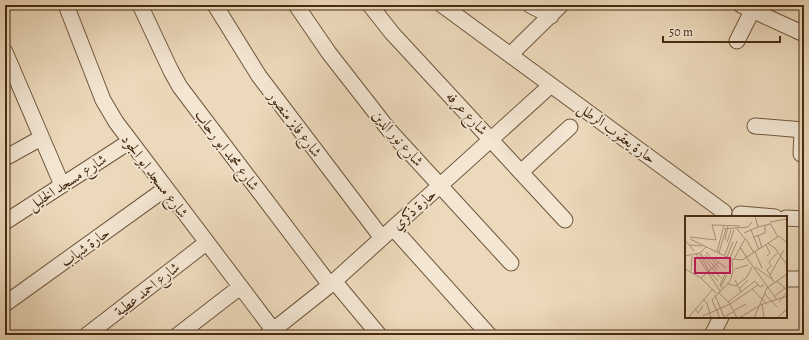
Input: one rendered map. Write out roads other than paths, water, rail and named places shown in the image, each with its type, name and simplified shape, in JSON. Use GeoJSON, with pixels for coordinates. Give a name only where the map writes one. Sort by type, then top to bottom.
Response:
{"type":"FeatureCollection","features":[{"type":"Feature","properties":{"kind":"street","name":"شارع مسجد ابو الجود"},"geometry":{"type":"LineString","coordinates":[[66,5],[103,100],[129,142],[240,287],[272,333]]}},
{"type":"Feature","properties":{"kind":"street","name":"شارع محمد ابو رحاب"},"geometry":{"type":"LineString","coordinates":[[140,5],[171,71],[180,86],[332,283],[379,335]]}},
{"type":"Feature","properties":{"kind":"street","name":"شارع نور الدين"},"geometry":{"type":"LineString","coordinates":[[296,5],[329,53],[389,130],[511,263]]}},
{"type":"Feature","properties":{"kind":"street","name":"شارع عرفه"},"geometry":{"type":"LineString","coordinates":[[370,5],[392,34],[492,139],[565,220]]}},
{"type":"Feature","properties":{"kind":"street","name":"حارة يعقوب الرطل"},"geometry":{"type":"LineString","coordinates":[[442,5],[724,212]]}},
{"type":"Feature","properties":{"kind":"street"},"geometry":{"type":"LineString","coordinates":[[530,5],[551,16]]}},
{"type":"Feature","properties":{"kind":"street"},"geometry":{"type":"LineString","coordinates":[[510,54],[561,5]]}},
{"type":"Feature","properties":{"kind":"street","name":"شارع فايز منصور"},"geometry":{"type":"LineString","coordinates":[[217,6],[259,76],[279,104],[388,233],[489,335]]}},
{"type":"Feature","properties":{"kind":"street"},"geometry":{"type":"LineString","coordinates":[[737,41],[749,7],[804,34]]}},
{"type":"Feature","properties":{"kind":"street"},"geometry":{"type":"LineString","coordinates":[[5,52],[8,71],[62,185]]}},
{"type":"Feature","properties":{"kind":"street","name":"حارة ذكري"},"geometry":{"type":"LineString","coordinates":[[272,333],[332,283],[551,85]]}},
{"type":"Feature","properties":{"kind":"street"},"geometry":{"type":"LineString","coordinates":[[755,126],[803,130],[801,154]]}},
{"type":"Feature","properties":{"kind":"street"},"geometry":{"type":"LineString","coordinates":[[521,172],[570,127]]}},
{"type":"Feature","properties":{"kind":"street"},"geometry":{"type":"LineString","coordinates":[[5,158],[41,138]]}},
{"type":"Feature","properties":{"kind":"street","name":"شارع مسجد الخليل"},"geometry":{"type":"LineString","coordinates":[[5,222],[129,142]]}},
{"type":"Feature","properties":{"kind":"street","name":"حارة شهاب"},"geometry":{"type":"LineString","coordinates":[[5,304],[165,189]]}},
{"type":"Feature","properties":{"kind":"street"},"geometry":{"type":"LineString","coordinates":[[740,214],[763,216]]}},
{"type":"Feature","properties":{"kind":"street"},"geometry":{"type":"LineString","coordinates":[[787,218],[804,219]]}},
{"type":"Feature","properties":{"kind":"street","name":"شارع احمد عطية"},"geometry":{"type":"LineString","coordinates":[[88,335],[206,243]]}},
{"type":"Feature","properties":{"kind":"street"},"geometry":{"type":"LineString","coordinates":[[787,279],[804,279]]}},
{"type":"Feature","properties":{"kind":"street"},"geometry":{"type":"LineString","coordinates":[[178,335],[240,287]]}},
{"type":"Feature","properties":{"kind":"street"},"geometry":{"type":"LineString","coordinates":[[712,335],[720,318]]}}]}
